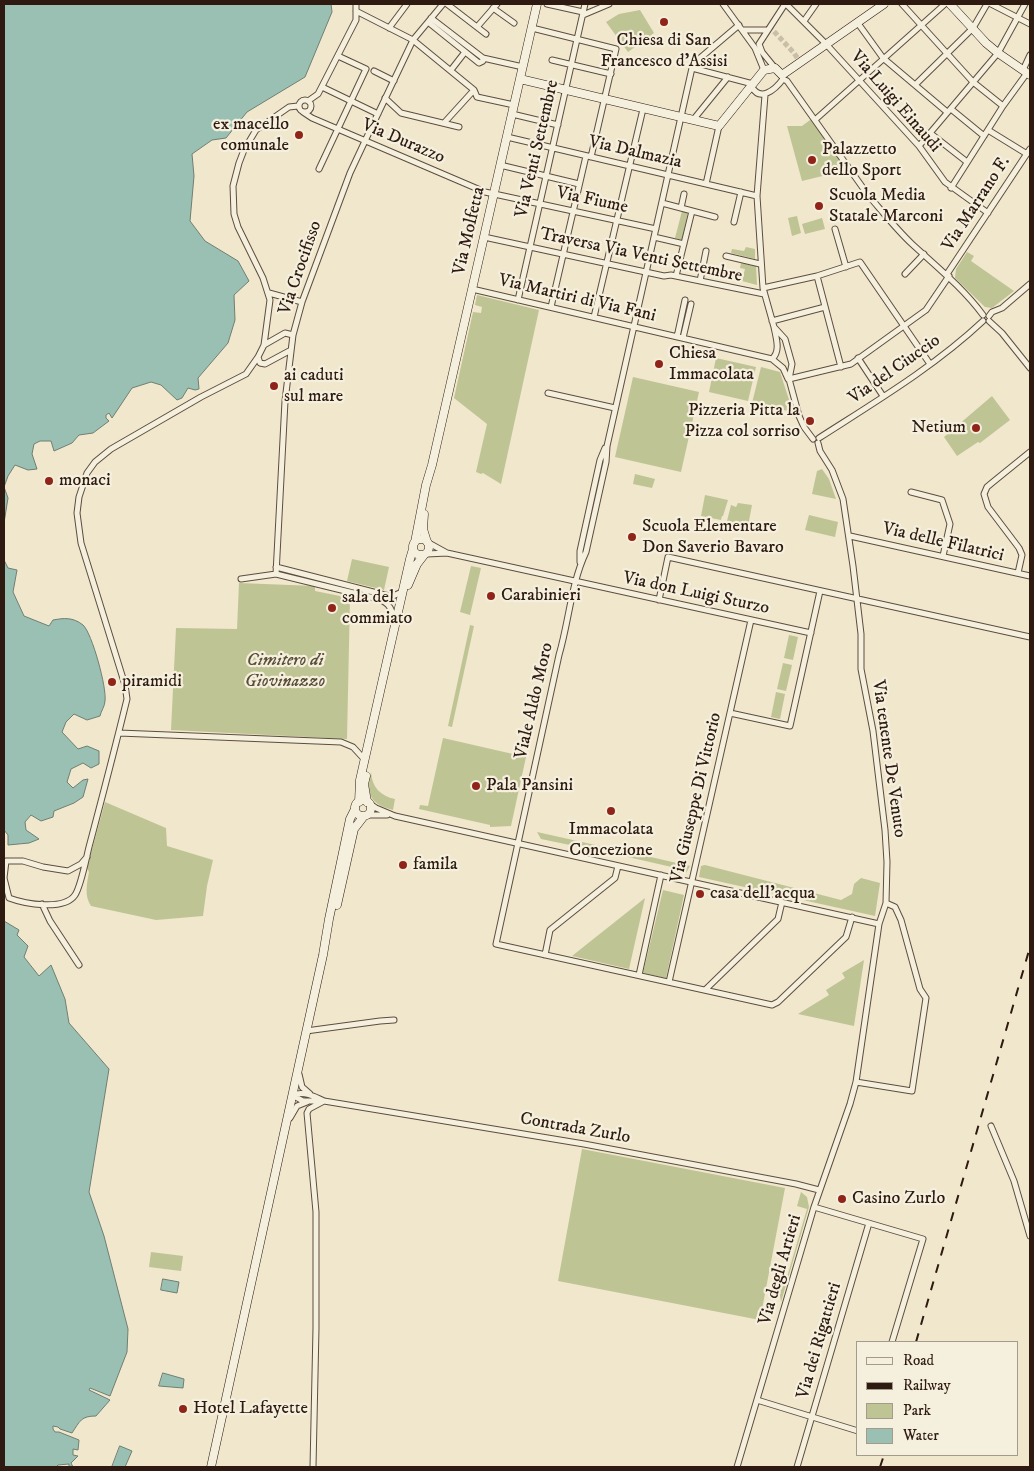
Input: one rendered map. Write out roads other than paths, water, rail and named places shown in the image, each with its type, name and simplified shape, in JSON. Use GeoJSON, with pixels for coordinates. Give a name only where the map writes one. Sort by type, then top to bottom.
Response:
{"type":"FeatureCollection","features":[{"type":"Feature","properties":{"kind":"main road"},"geometry":{"type":"LineString","coordinates":[[520,79],[719,126],[764,70],[776,68],[782,77],[884,4]]}},
{"type":"Feature","properties":{"kind":"main road"},"geometry":{"type":"LineString","coordinates":[[950,4],[998,53],[1027,72]]}},
{"type":"Feature","properties":{"kind":"main road","name":"Via Molfetta"},"geometry":{"type":"LineString","coordinates":[[432,465],[532,28],[535,5]]}},
{"type":"Feature","properties":{"kind":"main road"},"geometry":{"type":"LineString","coordinates":[[365,816],[359,815],[365,780],[407,588],[413,571],[426,555],[430,546],[427,542],[423,520],[432,465]]}},
{"type":"Feature","properties":{"kind":"main road"},"geometry":{"type":"LineString","coordinates":[[323,955],[333,921],[354,829],[370,811],[362,804],[359,785],[432,465]]}},
{"type":"Feature","properties":{"kind":"main road"},"geometry":{"type":"LineString","coordinates":[[414,546],[420,539],[427,542]]}},
{"type":"Feature","properties":{"kind":"main road"},"geometry":{"type":"LineString","coordinates":[[414,546],[416,554],[426,555]]}},
{"type":"Feature","properties":{"kind":"main road"},"geometry":{"type":"LineString","coordinates":[[210,1467],[323,955],[350,819],[362,804]]}},
{"type":"Feature","properties":{"kind":"street"},"geometry":{"type":"LineString","coordinates":[[87,857],[81,864],[68,871],[43,868],[23,861],[6,861],[4,878],[10,898],[50,906],[75,896],[87,857],[119,733],[127,693],[85,559],[77,513],[79,497],[87,473],[95,462],[110,449],[201,397],[246,374],[258,358],[264,345],[269,309],[268,293],[234,214],[233,186],[239,163],[256,130],[289,107],[298,106],[302,100],[308,101],[318,94],[356,20],[356,4]]}},
{"type":"Feature","properties":{"kind":"street"},"geometry":{"type":"LineString","coordinates":[[389,28],[407,4]]}},
{"type":"Feature","properties":{"kind":"street"},"geometry":{"type":"LineString","coordinates":[[445,4],[486,34]]}},
{"type":"Feature","properties":{"kind":"street","name":"Via Crocifisso"},"geometry":{"type":"LineString","coordinates":[[276,574],[288,366],[293,334],[302,302],[350,173],[385,98],[413,40],[445,4]]}},
{"type":"Feature","properties":{"kind":"street"},"geometry":{"type":"LineString","coordinates":[[547,4],[583,14],[609,4]]}},
{"type":"Feature","properties":{"kind":"street","name":"Via Venti Settembre"},"geometry":{"type":"LineString","coordinates":[[518,300],[585,4]]}},
{"type":"Feature","properties":{"kind":"street"},"geometry":{"type":"LineString","coordinates":[[723,4],[755,48],[764,70]]}},
{"type":"Feature","properties":{"kind":"street"},"geometry":{"type":"LineString","coordinates":[[776,68],[759,48],[760,41],[786,4]]}},
{"type":"Feature","properties":{"kind":"street","name":"Via Luigi Einaudi"},"geometry":{"type":"LineString","coordinates":[[786,4],[826,44],[919,146],[944,182],[988,213]]}},
{"type":"Feature","properties":{"kind":"street"},"geometry":{"type":"LineString","coordinates":[[804,21],[816,4]]}},
{"type":"Feature","properties":{"kind":"street"},"geometry":{"type":"LineString","coordinates":[[902,4],[973,82],[1004,106]]}},
{"type":"Feature","properties":{"kind":"street"},"geometry":{"type":"LineString","coordinates":[[816,120],[945,4]]}},
{"type":"Feature","properties":{"kind":"street"},"geometry":{"type":"LineString","coordinates":[[915,85],[973,28],[989,4],[1030,24]]}},
{"type":"Feature","properties":{"kind":"street"},"geometry":{"type":"LineString","coordinates":[[919,146],[998,53],[1025,4]]}},
{"type":"Feature","properties":{"kind":"street"},"geometry":{"type":"LineString","coordinates":[[477,27],[495,6],[514,23]]}},
{"type":"Feature","properties":{"kind":"street"},"geometry":{"type":"LineString","coordinates":[[356,11],[413,40],[474,90],[477,97],[514,105]]}},
{"type":"Feature","properties":{"kind":"street"},"geometry":{"type":"LineString","coordinates":[[430,20],[479,63],[483,61],[483,58]]}},
{"type":"Feature","properties":{"kind":"street"},"geometry":{"type":"LineString","coordinates":[[430,20],[483,58],[523,67]]}},
{"type":"Feature","properties":{"kind":"street"},"geometry":{"type":"LineString","coordinates":[[857,22],[883,58],[915,85],[984,136]]}},
{"type":"Feature","properties":{"kind":"street"},"geometry":{"type":"LineString","coordinates":[[532,28],[616,49],[611,74],[573,211],[551,307]]}},
{"type":"Feature","properties":{"kind":"street"},"geometry":{"type":"LineString","coordinates":[[740,28],[752,31],[766,30]]}},
{"type":"Feature","properties":{"kind":"street"},"geometry":{"type":"LineString","coordinates":[[740,28],[699,59],[692,68],[728,77],[752,86],[755,93],[760,95],[765,95],[779,84],[782,77],[788,81],[868,195],[910,243],[974,302],[1030,368]]}},
{"type":"Feature","properties":{"kind":"street"},"geometry":{"type":"LineString","coordinates":[[451,70],[465,52]]}},
{"type":"Feature","properties":{"kind":"street"},"geometry":{"type":"LineString","coordinates":[[951,188],[1027,72],[1030,55]]}},
{"type":"Feature","properties":{"kind":"street"},"geometry":{"type":"LineString","coordinates":[[319,169],[366,69],[338,56]]}},
{"type":"Feature","properties":{"kind":"street"},"geometry":{"type":"LineString","coordinates":[[552,60],[611,74]]}},
{"type":"Feature","properties":{"kind":"street","name":"Viale Aldo Moro"},"geometry":{"type":"LineString","coordinates":[[545,955],[496,944],[580,564],[580,551],[600,460],[606,446],[615,408],[692,68]]}},
{"type":"Feature","properties":{"kind":"street"},"geometry":{"type":"LineString","coordinates":[[374,71],[394,80]]}},
{"type":"Feature","properties":{"kind":"street"},"geometry":{"type":"LineString","coordinates":[[693,120],[728,77]]}},
{"type":"Feature","properties":{"kind":"street"},"geometry":{"type":"LineString","coordinates":[[322,87],[378,114]]}},
{"type":"Feature","properties":{"kind":"street"},"geometry":{"type":"LineString","coordinates":[[444,123],[474,90]]}},
{"type":"Feature","properties":{"kind":"street","name":"Via tenente De Venuto"},"geometry":{"type":"LineString","coordinates":[[765,95],[756,196],[762,288],[773,324],[785,338],[792,364],[789,379],[799,416],[804,427],[817,440],[839,484],[846,512],[861,634],[861,669],[873,731],[885,830],[887,862],[886,904],[879,924],[856,1082]]}},
{"type":"Feature","properties":{"kind":"street"},"geometry":{"type":"LineString","coordinates":[[385,98],[401,113],[459,127]]}},
{"type":"Feature","properties":{"kind":"street"},"geometry":{"type":"LineString","coordinates":[[298,106],[300,110],[308,112],[311,104],[308,101]]}},
{"type":"Feature","properties":{"kind":"street"},"geometry":{"type":"LineString","coordinates":[[594,317],[643,108]]}},
{"type":"Feature","properties":{"kind":"street","name":"Via Durazzo"},"geometry":{"type":"LineString","coordinates":[[304,112],[312,118],[365,141],[494,194]]}},
{"type":"Feature","properties":{"kind":"street"},"geometry":{"type":"LineString","coordinates":[[512,114],[558,125]]}},
{"type":"Feature","properties":{"kind":"street"},"geometry":{"type":"LineString","coordinates":[[706,184],[719,126]]}},
{"type":"Feature","properties":{"kind":"street"},"geometry":{"type":"LineString","coordinates":[[988,130],[1028,151]]}},
{"type":"Feature","properties":{"kind":"street"},"geometry":{"type":"LineString","coordinates":[[930,133],[967,162]]}},
{"type":"Feature","properties":{"kind":"street","name":"Via Dalmazia"},"geometry":{"type":"LineString","coordinates":[[507,137],[756,196]]}},
{"type":"Feature","properties":{"kind":"street","name":"Via Marrano F."},"geometry":{"type":"LineString","coordinates":[[789,379],[851,364],[926,310],[1028,151]]}},
{"type":"Feature","properties":{"kind":"street"},"geometry":{"type":"LineString","coordinates":[[500,165],[580,184]]}},
{"type":"Feature","properties":{"kind":"street"},"geometry":{"type":"LineString","coordinates":[[734,222],[741,192]]}},
{"type":"Feature","properties":{"kind":"street","name":"Via Fiume"},"geometry":{"type":"LineString","coordinates":[[494,194],[656,229]]}},
{"type":"Feature","properties":{"kind":"street"},"geometry":{"type":"LineString","coordinates":[[681,208],[684,194]]}},
{"type":"Feature","properties":{"kind":"street"},"geometry":{"type":"LineString","coordinates":[[662,204],[715,217]]}},
{"type":"Feature","properties":{"kind":"street"},"geometry":{"type":"LineString","coordinates":[[676,276],[692,211]]}},
{"type":"Feature","properties":{"kind":"street"},"geometry":{"type":"LineString","coordinates":[[835,229],[846,267]]}},
{"type":"Feature","properties":{"kind":"street","name":"Traversa Via Venti Settembre"},"geometry":{"type":"LineString","coordinates":[[484,237],[664,276],[676,276],[764,294]]}},
{"type":"Feature","properties":{"kind":"street"},"geometry":{"type":"LineString","coordinates":[[654,237],[684,244]]}},
{"type":"Feature","properties":{"kind":"street"},"geometry":{"type":"LineString","coordinates":[[700,281],[706,252]]}},
{"type":"Feature","properties":{"kind":"street"},"geometry":{"type":"LineString","coordinates":[[905,274],[924,254]]}},
{"type":"Feature","properties":{"kind":"street"},"geometry":{"type":"LineString","coordinates":[[726,256],[760,264]]}},
{"type":"Feature","properties":{"kind":"street"},"geometry":{"type":"LineString","coordinates":[[762,288],[817,276],[860,262],[930,364]]}},
{"type":"Feature","properties":{"kind":"street"},"geometry":{"type":"LineString","coordinates":[[817,276],[841,366]]}},
{"type":"Feature","properties":{"kind":"street","name":"Via del Ciuccio"},"geometry":{"type":"LineString","coordinates":[[817,440],[930,364],[961,341],[992,312],[1002,308],[1030,284]]}},
{"type":"Feature","properties":{"kind":"street","name":"Via Martiri di Via Fani"},"geometry":{"type":"LineString","coordinates":[[472,289],[772,359]]}},
{"type":"Feature","properties":{"kind":"street"},"geometry":{"type":"LineString","coordinates":[[268,293],[302,302]]}},
{"type":"Feature","properties":{"kind":"street","name":"Via Martiri di Via Fani"},"geometry":{"type":"LineString","coordinates":[[680,337],[685,300]]}},
{"type":"Feature","properties":{"kind":"street"},"geometry":{"type":"LineString","coordinates":[[680,337],[691,304]]}},
{"type":"Feature","properties":{"kind":"street"},"geometry":{"type":"LineString","coordinates":[[789,379],[783,368],[772,359],[776,356],[778,346],[773,324],[825,307]]}},
{"type":"Feature","properties":{"kind":"street"},"geometry":{"type":"LineString","coordinates":[[264,345],[286,333],[293,334]]}},
{"type":"Feature","properties":{"kind":"street"},"geometry":{"type":"LineString","coordinates":[[258,358],[260,363],[265,364],[291,350]]}},
{"type":"Feature","properties":{"kind":"street"},"geometry":{"type":"LineString","coordinates":[[278,358],[288,366]]}},
{"type":"Feature","properties":{"kind":"street"},"geometry":{"type":"LineString","coordinates":[[858,358],[883,396]]}},
{"type":"Feature","properties":{"kind":"street"},"geometry":{"type":"LineString","coordinates":[[548,393],[615,408]]}},
{"type":"Feature","properties":{"kind":"street"},"geometry":{"type":"LineString","coordinates":[[1018,573],[1022,555],[1019,548],[988,507],[984,494],[987,487],[1030,452]]}},
{"type":"Feature","properties":{"kind":"street"},"geometry":{"type":"LineString","coordinates":[[911,492],[942,500],[950,524],[943,556]]}},
{"type":"Feature","properties":{"kind":"street","name":"Via delle Filatrici"},"geometry":{"type":"LineString","coordinates":[[850,536],[1030,576]]}},
{"type":"Feature","properties":{"kind":"street"},"geometry":{"type":"LineString","coordinates":[[427,542],[447,553]]}},
{"type":"Feature","properties":{"kind":"street"},"geometry":{"type":"LineString","coordinates":[[426,555],[447,553]]}},
{"type":"Feature","properties":{"kind":"street","name":"Via don Luigi Sturzo"},"geometry":{"type":"LineString","coordinates":[[447,553],[811,633]]}},
{"type":"Feature","properties":{"kind":"street"},"geometry":{"type":"LineString","coordinates":[[659,600],[668,558],[1030,637]]}},
{"type":"Feature","properties":{"kind":"street"},"geometry":{"type":"LineString","coordinates":[[276,567],[393,596],[402,592]]}},
{"type":"Feature","properties":{"kind":"street"},"geometry":{"type":"LineString","coordinates":[[241,579],[276,574],[383,600],[391,608],[395,622]]}},
{"type":"Feature","properties":{"kind":"street"},"geometry":{"type":"LineString","coordinates":[[730,713],[790,726],[820,591]]}},
{"type":"Feature","properties":{"kind":"street","name":"Via Giuseppe Di Vittorio"},"geometry":{"type":"LineString","coordinates":[[669,982],[750,620]]}},
{"type":"Feature","properties":{"kind":"street"},"geometry":{"type":"LineString","coordinates":[[119,733],[341,742],[354,747],[364,760]]}},
{"type":"Feature","properties":{"kind":"street"},"geometry":{"type":"LineString","coordinates":[[362,804],[395,816],[879,924]]}},
{"type":"Feature","properties":{"kind":"street"},"geometry":{"type":"LineString","coordinates":[[365,816],[395,816]]}},
{"type":"Feature","properties":{"kind":"street"},"geometry":{"type":"LineString","coordinates":[[618,866],[614,878],[550,930],[545,955],[775,1005],[846,937],[852,917]]}},
{"type":"Feature","properties":{"kind":"street"},"geometry":{"type":"LineString","coordinates":[[638,976],[661,875]]}},
{"type":"Feature","properties":{"kind":"street"},"geometry":{"type":"LineString","coordinates":[[705,990],[778,919],[782,902]]}},
{"type":"Feature","properties":{"kind":"street"},"geometry":{"type":"LineString","coordinates":[[42,904],[50,921],[79,965]]}},
{"type":"Feature","properties":{"kind":"street"},"geometry":{"type":"LineString","coordinates":[[856,1082],[912,1091],[926,998],[920,988],[898,914],[895,907],[886,904]]}},
{"type":"Feature","properties":{"kind":"street"},"geometry":{"type":"LineString","coordinates":[[306,1032],[380,1020],[394,1020]]}},
{"type":"Feature","properties":{"kind":"street"},"geometry":{"type":"LineString","coordinates":[[298,1067],[300,1083],[310,1095]]}},
{"type":"Feature","properties":{"kind":"street","name":"Via degli Artieri"},"geometry":{"type":"LineString","coordinates":[[737,1467],[819,1190],[856,1082]]}},
{"type":"Feature","properties":{"kind":"street"},"geometry":{"type":"LineString","coordinates":[[292,1095],[299,1093],[310,1095],[324,1101]]}},
{"type":"Feature","properties":{"kind":"street"},"geometry":{"type":"LineString","coordinates":[[292,1095],[299,1100],[307,1102],[324,1101]]}},
{"type":"Feature","properties":{"kind":"street"},"geometry":{"type":"LineString","coordinates":[[313,1467],[316,1212],[307,1113],[309,1109],[324,1101]]}},
{"type":"Feature","properties":{"kind":"street","name":"Contrada Zurlo"},"geometry":{"type":"LineString","coordinates":[[324,1101],[584,1144],[819,1190]]}},
{"type":"Feature","properties":{"kind":"street"},"geometry":{"type":"LineString","coordinates":[[285,1130],[295,1108],[307,1102]]}},
{"type":"Feature","properties":{"kind":"street"},"geometry":{"type":"LineString","coordinates":[[990,1126],[1014,1181],[1030,1236]]}},
{"type":"Feature","properties":{"kind":"street"},"geometry":{"type":"LineString","coordinates":[[814,1207],[923,1239],[892,1341]]}},
{"type":"Feature","properties":{"kind":"street","name":"Via dei Rigattieri"},"geometry":{"type":"LineString","coordinates":[[797,1467],[869,1223]]}},
{"type":"Feature","properties":{"kind":"street"},"geometry":{"type":"LineString","coordinates":[[757,1400],[856,1430]]}},
{"type":"Feature","properties":{"kind":"water"},"geometry":{"type":"Polygon","coordinates":[[[4,4],[331,4],[332,12],[305,77],[247,112],[226,138],[212,140],[192,154],[194,176],[190,221],[205,241],[238,261],[249,281],[234,295],[235,320],[228,343],[198,378],[199,389],[188,388],[182,398],[177,400],[161,385],[151,382],[132,388],[112,418],[109,413],[106,415],[109,421],[93,433],[79,435],[72,443],[54,451],[51,441],[40,441],[34,444],[32,454],[37,469],[28,470],[15,465],[4,487],[4,4]]]}},
{"type":"Feature","properties":{"kind":"water"},"geometry":{"type":"Polygon","coordinates":[[[4,487],[8,498],[4,523],[4,487]]]}},
{"type":"Feature","properties":{"kind":"water"},"geometry":{"type":"Polygon","coordinates":[[[4,560],[8,568],[17,570],[13,592],[24,616],[49,626],[53,620],[72,619],[83,625],[87,630],[101,673],[105,694],[105,703],[100,716],[87,720],[74,714],[66,722],[62,732],[78,749],[87,746],[99,751],[99,764],[91,768],[83,763],[71,769],[67,782],[73,788],[83,780],[88,779],[83,797],[54,811],[53,817],[41,821],[31,815],[25,822],[26,830],[39,839],[29,843],[8,845],[8,835],[4,830],[4,560]]]}},
{"type":"Feature","properties":{"kind":"water"},"geometry":{"type":"Polygon","coordinates":[[[4,921],[19,930],[17,935],[28,946],[24,957],[39,976],[51,965],[65,999],[69,1023],[109,1069],[89,1192],[104,1236],[128,1329],[127,1352],[110,1396],[90,1388],[89,1390],[110,1400],[96,1416],[81,1420],[72,1433],[53,1426],[55,1432],[79,1440],[78,1450],[73,1449],[73,1455],[78,1456],[71,1463],[73,1467],[69,1467],[69,1464],[56,1467],[4,1467],[4,921]]]}},
{"type":"Feature","properties":{"kind":"water"},"geometry":{"type":"Polygon","coordinates":[[[163,1279],[179,1282],[177,1293],[161,1290],[163,1279]]]}},
{"type":"Feature","properties":{"kind":"water"},"geometry":{"type":"Polygon","coordinates":[[[163,1373],[184,1379],[183,1388],[159,1386],[163,1373]]]}},
{"type":"Feature","properties":{"kind":"water"},"geometry":{"type":"Polygon","coordinates":[[[120,1446],[132,1451],[125,1467],[112,1467],[120,1446]]]}},
{"type":"Feature","properties":{"kind":"tunnel"},"geometry":{"type":"LineString","coordinates":[[769,26],[800,62]]}},
{"type":"Feature","properties":{"kind":"railway"},"geometry":{"type":"LineString","coordinates":[[916,1341],[1030,947]]}},
{"type":"Feature","properties":{"kind":"railway"},"geometry":{"type":"LineString","coordinates":[[880,1467],[884,1456]]}},
{"type":"Feature","properties":{"kind":"place","name":"Chiesa di San Francesco d'Assisi"},"geometry":{"type":"Point","coordinates":[664,22]}},
{"type":"Feature","properties":{"kind":"place","name":"ex macello comunale"},"geometry":{"type":"Point","coordinates":[299,135]}},
{"type":"Feature","properties":{"kind":"place","name":"Palazzetto dello Sport"},"geometry":{"type":"Point","coordinates":[812,160]}},
{"type":"Feature","properties":{"kind":"place","name":"Scuola Media Statale Marconi"},"geometry":{"type":"Point","coordinates":[819,206]}},
{"type":"Feature","properties":{"kind":"place","name":"Chiesa Immacolata"},"geometry":{"type":"Point","coordinates":[659,364]}},
{"type":"Feature","properties":{"kind":"place","name":"ai caduti sul mare"},"geometry":{"type":"Point","coordinates":[274,386]}},
{"type":"Feature","properties":{"kind":"place","name":"Pizzeria Pitta la Pizza col sorriso"},"geometry":{"type":"Point","coordinates":[810,421]}},
{"type":"Feature","properties":{"kind":"place","name":"Netium"},"geometry":{"type":"Point","coordinates":[976,428]}},
{"type":"Feature","properties":{"kind":"place","name":"monaci"},"geometry":{"type":"Point","coordinates":[49,481]}},
{"type":"Feature","properties":{"kind":"place","name":"Scuola Elementare Don Saverio Bavaro"},"geometry":{"type":"Point","coordinates":[632,537]}},
{"type":"Feature","properties":{"kind":"place","name":"Carabinieri"},"geometry":{"type":"Point","coordinates":[491,596]}},
{"type":"Feature","properties":{"kind":"place","name":"sala del commiato"},"geometry":{"type":"Point","coordinates":[332,608]}},
{"type":"Feature","properties":{"kind":"place","name":"piramidi"},"geometry":{"type":"Point","coordinates":[112,682]}},
{"type":"Feature","properties":{"kind":"place","name":"Pala Pansini"},"geometry":{"type":"Point","coordinates":[476,786]}},
{"type":"Feature","properties":{"kind":"place","name":"Immacolata Concezione"},"geometry":{"type":"Point","coordinates":[611,811]}},
{"type":"Feature","properties":{"kind":"place","name":"famila"},"geometry":{"type":"Point","coordinates":[403,865]}},
{"type":"Feature","properties":{"kind":"place","name":"casa dell'acqua"},"geometry":{"type":"Point","coordinates":[700,894]}},
{"type":"Feature","properties":{"kind":"place","name":"Casino Zurlo"},"geometry":{"type":"Point","coordinates":[842,1199]}},
{"type":"Feature","properties":{"kind":"place","name":"Hotel Lafayette"},"geometry":{"type":"Point","coordinates":[183,1409]}},
{"type":"Feature","properties":{"kind":"park label","name":"Cimitero di Giovinazzo"},"geometry":{"type":"Point","coordinates":[285,671]}}]}
